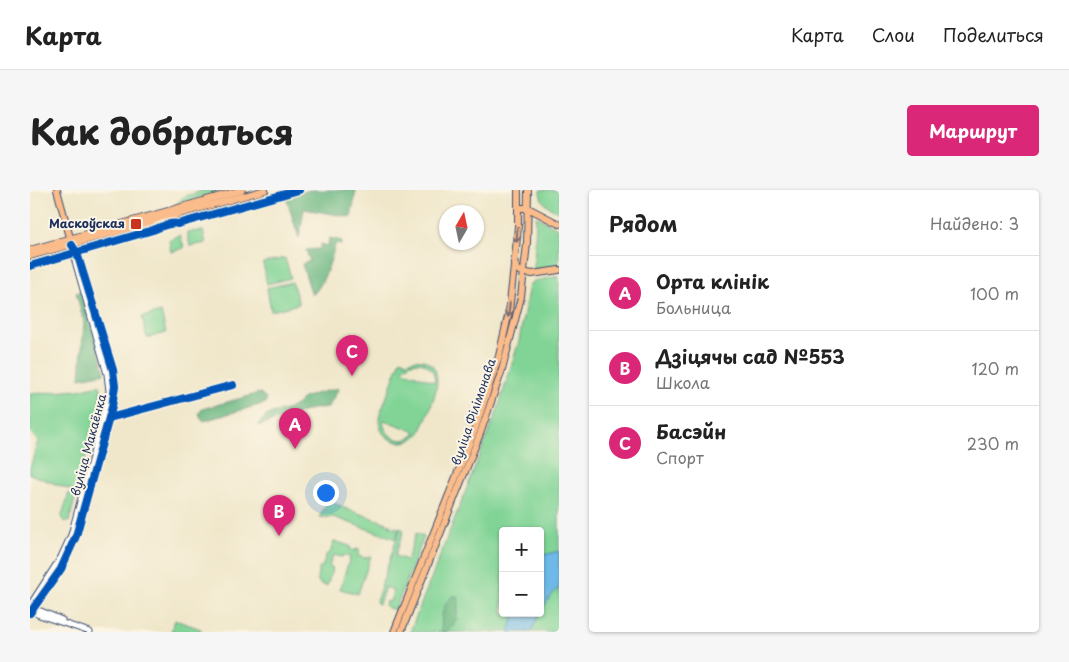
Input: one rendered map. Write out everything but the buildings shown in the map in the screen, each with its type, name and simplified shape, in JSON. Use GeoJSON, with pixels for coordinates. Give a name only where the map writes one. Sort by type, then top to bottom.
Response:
{"type":"FeatureCollection","features":[{"type":"Feature","properties":{"kind":"main road"},"geometry":{"type":"LineString","coordinates":[[57,190],[71,242]]}},
{"type":"Feature","properties":{"kind":"main road"},"geometry":{"type":"LineString","coordinates":[[30,256],[242,190]]}},
{"type":"Feature","properties":{"kind":"main road"},"geometry":{"type":"LineString","coordinates":[[30,250],[71,242],[265,190]]}},
{"type":"Feature","properties":{"kind":"main road","name":"вуліца Філімонава"},"geometry":{"type":"LineString","coordinates":[[496,380],[508,320],[514,262],[518,190]]}},
{"type":"Feature","properties":{"kind":"main road","name":"вуліца Філімонава"},"geometry":{"type":"LineString","coordinates":[[394,632],[423,569],[480,434],[521,298],[528,190]]}},
{"type":"Feature","properties":{"kind":"main road"},"geometry":{"type":"LineString","coordinates":[[518,208],[528,208],[559,224]]}},
{"type":"Feature","properties":{"kind":"main road"},"geometry":{"type":"LineString","coordinates":[[514,262],[517,269],[524,274],[559,270]]}},
{"type":"Feature","properties":{"kind":"main road","name":"вуліца Філімонава"},"geometry":{"type":"LineString","coordinates":[[401,632],[423,569]]}},
{"type":"Feature","properties":{"kind":"street","name":"вуліца Макаёнка"},"geometry":{"type":"LineString","coordinates":[[31,610],[64,564],[109,418],[114,390],[78,253],[71,242]]}},
{"type":"Feature","properties":{"kind":"street","name":"вуліца Макаёнка"},"geometry":{"type":"LineString","coordinates":[[76,527],[111,379]]}},
{"type":"Feature","properties":{"kind":"street"},"geometry":{"type":"LineString","coordinates":[[109,418],[234,385]]}},
{"type":"Feature","properties":{"kind":"street"},"geometry":{"type":"LineString","coordinates":[[31,610],[40,615],[90,632]]}},
{"type":"Feature","properties":{"kind":"green space"},"geometry":{"type":"Polygon","coordinates":[[[205,190],[225,190],[176,204],[183,197],[205,190]]]}},
{"type":"Feature","properties":{"kind":"green space"},"geometry":{"type":"Polygon","coordinates":[[[310,190],[356,190],[351,217],[304,209],[299,238],[286,197],[310,190]]]}},
{"type":"Feature","properties":{"kind":"green space"},"geometry":{"type":"Polygon","coordinates":[[[540,190],[559,190],[559,213],[543,201],[540,190]]]}},
{"type":"Feature","properties":{"kind":"green space"},"geometry":{"type":"Polygon","coordinates":[[[536,216],[559,229],[559,267],[534,271],[536,216]]]}},
{"type":"Feature","properties":{"kind":"green space"},"geometry":{"type":"Polygon","coordinates":[[[203,231],[206,243],[190,246],[187,232],[203,231]]]}},
{"type":"Feature","properties":{"kind":"green space"},"geometry":{"type":"Polygon","coordinates":[[[180,235],[184,248],[171,252],[169,240],[180,235]]]}},
{"type":"Feature","properties":{"kind":"green space"},"geometry":{"type":"Polygon","coordinates":[[[329,238],[342,241],[341,245],[335,244],[320,286],[312,295],[302,264],[310,261],[306,250],[320,249],[321,244],[328,246],[329,238]]]}},
{"type":"Feature","properties":{"kind":"green space"},"geometry":{"type":"Polygon","coordinates":[[[285,258],[291,278],[267,284],[263,263],[285,258]]]}},
{"type":"Feature","properties":{"kind":"green space"},"geometry":{"type":"Polygon","coordinates":[[[559,276],[559,632],[410,632],[498,409],[519,341],[529,285],[534,281],[559,276]]]}},
{"type":"Feature","properties":{"kind":"green space"},"geometry":{"type":"Polygon","coordinates":[[[292,282],[299,304],[271,311],[267,288],[292,282]]]}},
{"type":"Feature","properties":{"kind":"green space"},"geometry":{"type":"Polygon","coordinates":[[[81,291],[105,373],[80,378],[84,321],[76,293],[81,291]]]}},
{"type":"Feature","properties":{"kind":"green space"},"geometry":{"type":"Polygon","coordinates":[[[161,312],[166,333],[147,338],[142,317],[161,312]]]}},
{"type":"Feature","properties":{"kind":"green space"},"geometry":{"type":"Polygon","coordinates":[[[401,359],[406,361],[405,363],[414,360],[428,362],[434,368],[437,376],[435,395],[421,431],[409,441],[402,442],[388,438],[383,433],[379,419],[401,359]],[[420,362],[411,363],[402,370],[435,382],[431,369],[420,362]],[[384,420],[383,422],[388,433],[396,439],[406,439],[416,433],[416,432],[384,420]]]}},
{"type":"Feature","properties":{"kind":"green space"},"geometry":{"type":"Polygon","coordinates":[[[99,385],[101,388],[100,406],[76,492],[30,474],[38,441],[30,432],[30,394],[79,390],[99,385]]]}},
{"type":"Feature","properties":{"kind":"green space"},"geometry":{"type":"Polygon","coordinates":[[[339,388],[328,407],[312,409],[257,426],[267,416],[288,409],[304,398],[339,388]]]}},
{"type":"Feature","properties":{"kind":"green space"},"geometry":{"type":"Polygon","coordinates":[[[260,393],[266,398],[266,403],[203,421],[199,414],[202,409],[260,393]]]}},
{"type":"Feature","properties":{"kind":"green space"},"geometry":{"type":"Polygon","coordinates":[[[69,493],[76,495],[69,522],[63,521],[62,515],[69,493]]]}},
{"type":"Feature","properties":{"kind":"green space"},"geometry":{"type":"Polygon","coordinates":[[[329,501],[390,524],[390,527],[399,528],[396,539],[333,517],[319,517],[329,501]]]}},
{"type":"Feature","properties":{"kind":"green space"},"geometry":{"type":"Polygon","coordinates":[[[400,528],[404,530],[395,556],[407,560],[416,533],[424,537],[395,610],[385,605],[386,601],[390,602],[393,590],[385,587],[379,604],[376,602],[400,528]]]}},
{"type":"Feature","properties":{"kind":"green space"},"geometry":{"type":"Polygon","coordinates":[[[334,541],[350,546],[350,549],[355,551],[356,549],[360,550],[358,556],[365,558],[371,556],[358,594],[340,589],[350,557],[333,555],[329,566],[333,568],[327,586],[319,582],[317,576],[320,567],[322,568],[326,555],[330,553],[334,541]]]}},
{"type":"Feature","properties":{"kind":"green space"},"geometry":{"type":"Polygon","coordinates":[[[453,596],[457,596],[459,599],[456,621],[447,632],[442,632],[443,612],[446,603],[453,596]]]}},
{"type":"Feature","properties":{"kind":"green space"},"geometry":{"type":"Polygon","coordinates":[[[175,620],[201,629],[200,632],[171,632],[175,620]]]}},
{"type":"Feature","properties":{"kind":"water"},"geometry":{"type":"Polygon","coordinates":[[[559,551],[559,587],[544,607],[544,572],[544,555],[559,551]]]}},
{"type":"Feature","properties":{"kind":"water"},"geometry":{"type":"Polygon","coordinates":[[[514,617],[538,617],[531,632],[509,632],[514,617]]]}},
{"type":"Feature","properties":{"kind":"cycle path"},"geometry":{"type":"LineString","coordinates":[[30,266],[166,225],[178,224],[299,190]]}},
{"type":"Feature","properties":{"kind":"cycle path"},"geometry":{"type":"LineString","coordinates":[[30,613],[61,569],[76,536],[112,407],[115,386],[113,370],[77,253],[72,245]]}},
{"type":"Feature","properties":{"kind":"cycle path"},"geometry":{"type":"LineString","coordinates":[[109,418],[233,385]]}},
{"type":"Feature","properties":{"kind":"place","name":"Маскоўская"},"geometry":{"type":"Point","coordinates":[136,224]}},
{"type":"Feature","properties":{"kind":"place","name":"Басэйн"},"geometry":{"type":"Point","coordinates":[352,376]}},
{"type":"Feature","properties":{"kind":"place","name":"Орта клінік"},"geometry":{"type":"Point","coordinates":[295,449]}},
{"type":"Feature","properties":{"kind":"place","name":"Дзіцячы сад №553"},"geometry":{"type":"Point","coordinates":[279,536]}}]}
